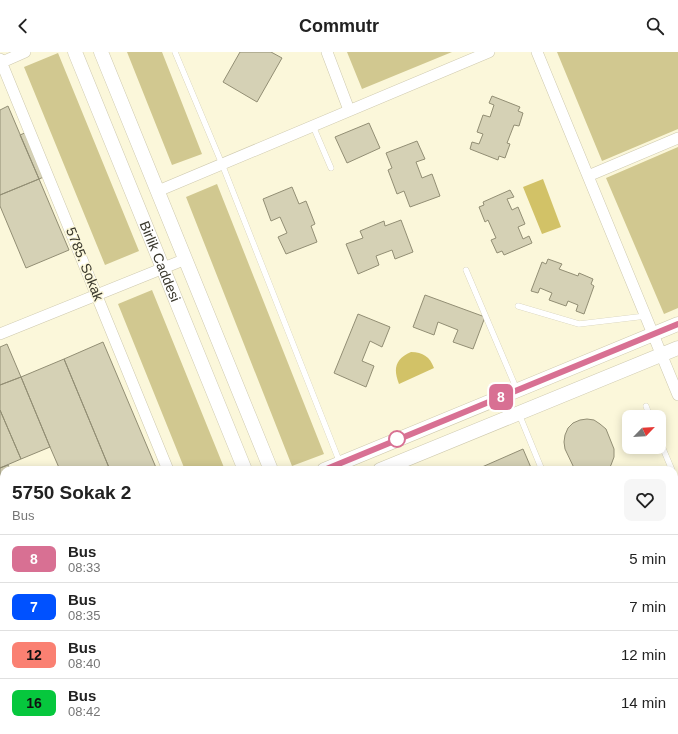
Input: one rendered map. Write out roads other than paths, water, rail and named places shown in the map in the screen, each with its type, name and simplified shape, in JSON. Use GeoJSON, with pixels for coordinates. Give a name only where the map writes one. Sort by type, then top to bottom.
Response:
{"type":"FeatureCollection","features":[{"type":"Feature","properties":{"kind":"street"},"geometry":{"type":"LineString","coordinates":[[0,62],[25,52]]}},
{"type":"Feature","properties":{"kind":"street","name":"Birlik Caddesi"},"geometry":{"type":"LineString","coordinates":[[75,52],[243,466]]}},
{"type":"Feature","properties":{"kind":"street","name":"Birlik Caddesi"},"geometry":{"type":"LineString","coordinates":[[102,52],[270,466]]}},
{"type":"Feature","properties":{"kind":"street"},"geometry":{"type":"LineString","coordinates":[[327,52],[349,110]]}},
{"type":"Feature","properties":{"kind":"street"},"geometry":{"type":"LineString","coordinates":[[158,191],[489,52]]}},
{"type":"Feature","properties":{"kind":"street"},"geometry":{"type":"LineString","coordinates":[[537,52],[678,395]]}},
{"type":"Feature","properties":{"kind":"street","name":"5785. Sokak"},"geometry":{"type":"LineString","coordinates":[[0,62],[97,294],[166,466]]}},
{"type":"Feature","properties":{"kind":"street"},"geometry":{"type":"LineString","coordinates":[[588,176],[678,138]]}},
{"type":"Feature","properties":{"kind":"street"},"geometry":{"type":"LineString","coordinates":[[0,334],[186,259]]}},
{"type":"Feature","properties":{"kind":"street"},"geometry":{"type":"LineString","coordinates":[[333,466],[678,324]]}},
{"type":"Feature","properties":{"kind":"street"},"geometry":{"type":"LineString","coordinates":[[390,466],[678,348]]}},
{"type":"Feature","properties":{"kind":"lane"},"geometry":{"type":"LineString","coordinates":[[175,52],[222,164],[340,463]]}},
{"type":"Feature","properties":{"kind":"lane"},"geometry":{"type":"LineString","coordinates":[[313,126],[331,168]]}},
{"type":"Feature","properties":{"kind":"lane"},"geometry":{"type":"LineString","coordinates":[[466,270],[517,391]]}},
{"type":"Feature","properties":{"kind":"lane"},"geometry":{"type":"LineString","coordinates":[[518,306],[579,324],[646,316]]}},
{"type":"Feature","properties":{"kind":"lane"},"geometry":{"type":"LineString","coordinates":[[646,406],[647,410]]}},
{"type":"Feature","properties":{"kind":"lane"},"geometry":{"type":"LineString","coordinates":[[519,413],[540,466]]}},
{"type":"Feature","properties":{"kind":"lane"},"geometry":{"type":"LineString","coordinates":[[665,454],[670,466]]}}]}
